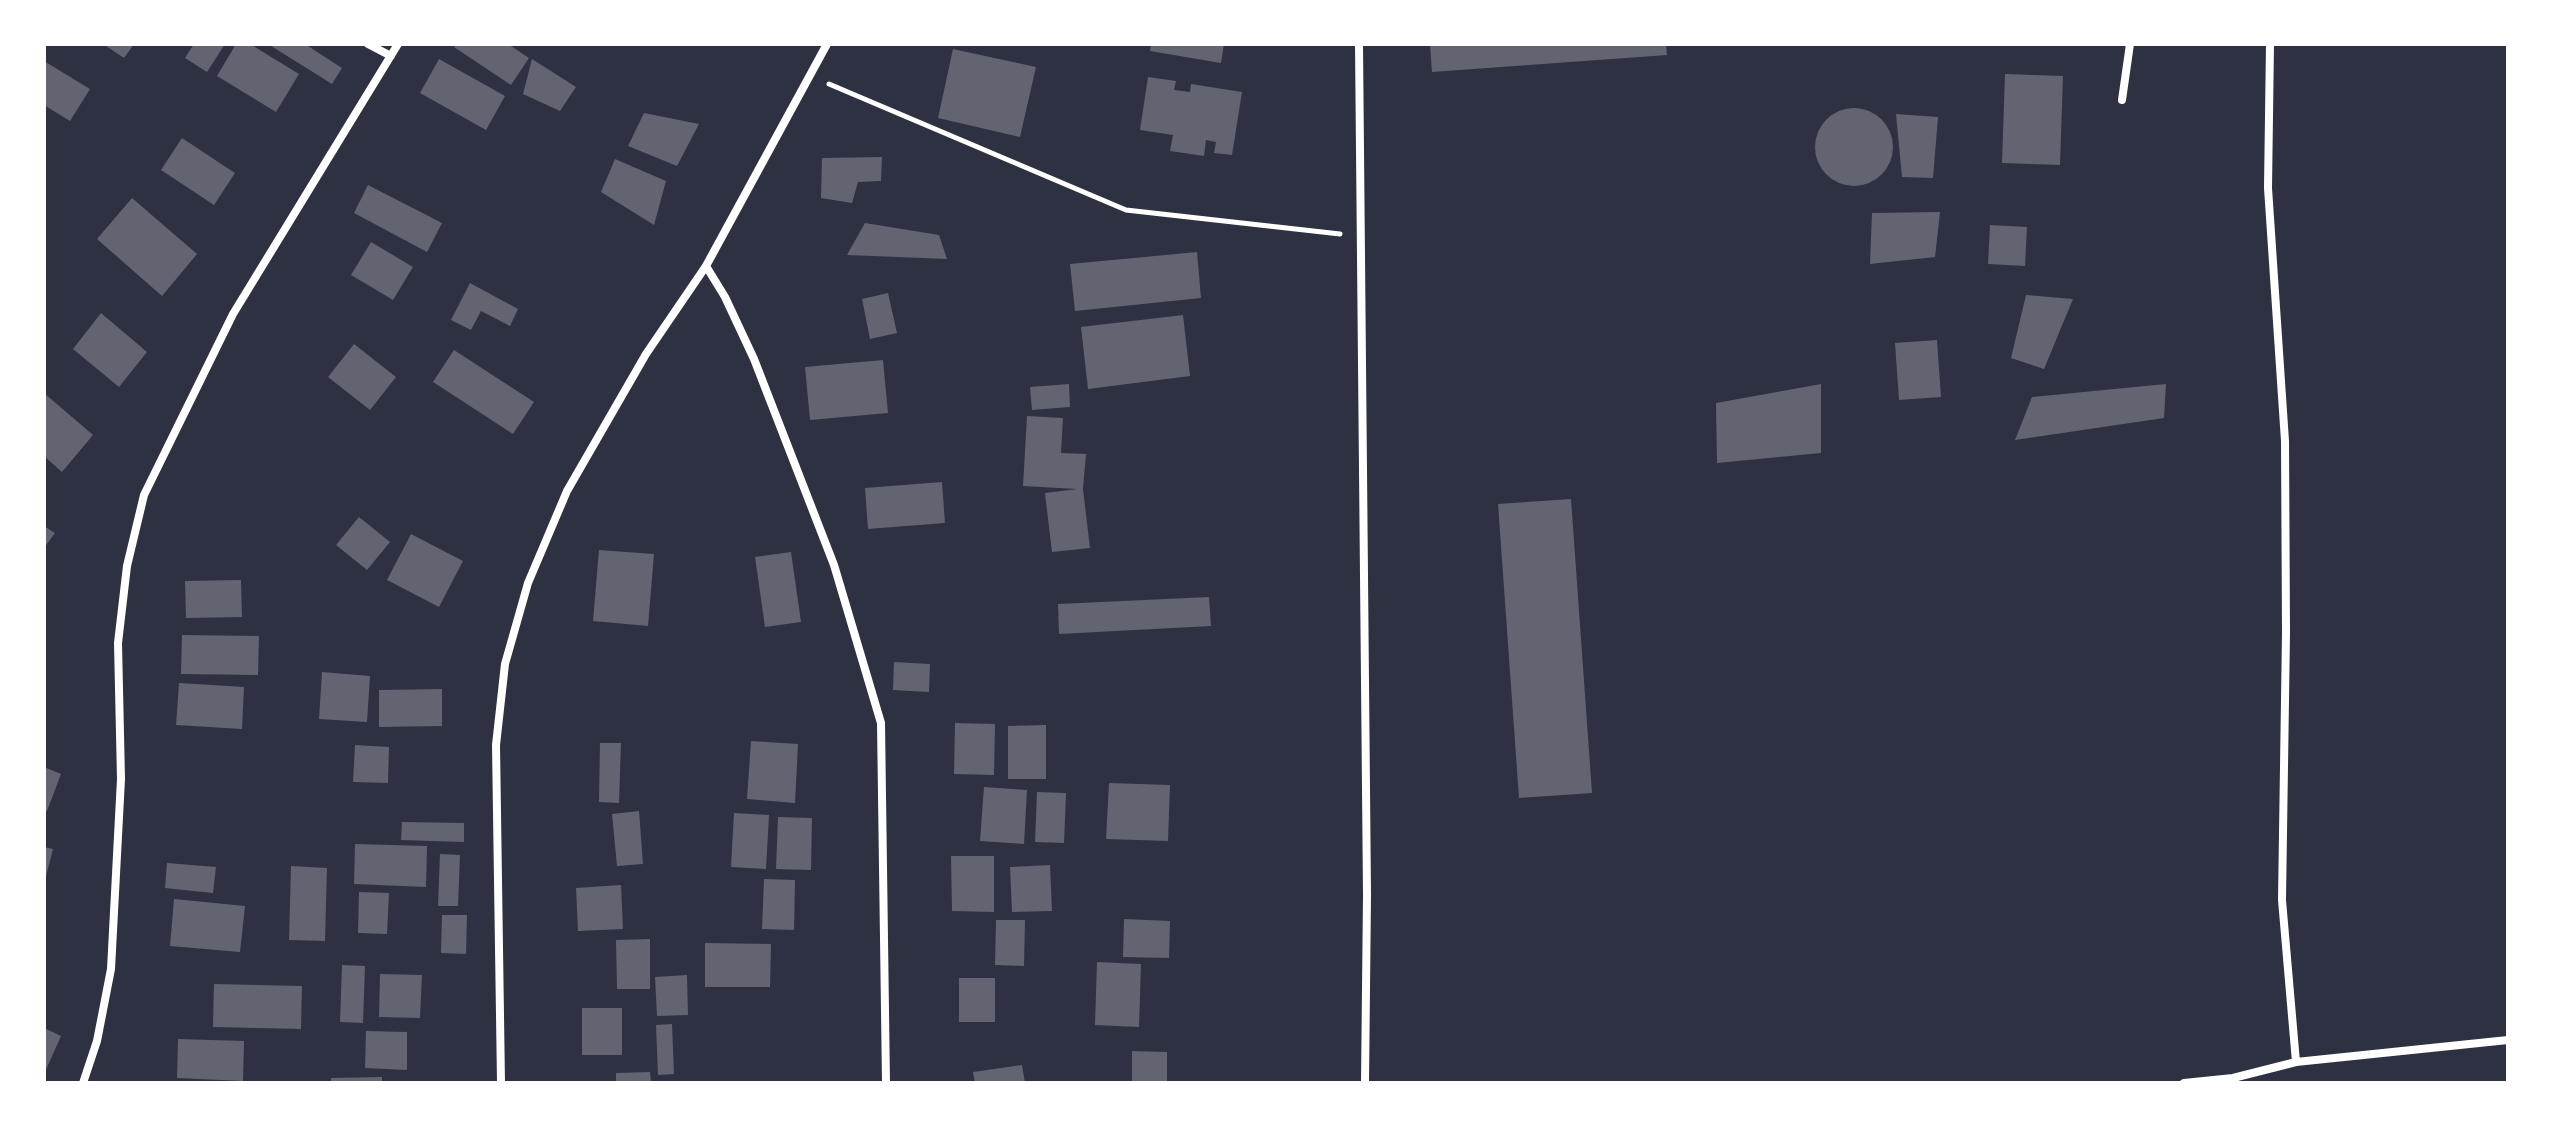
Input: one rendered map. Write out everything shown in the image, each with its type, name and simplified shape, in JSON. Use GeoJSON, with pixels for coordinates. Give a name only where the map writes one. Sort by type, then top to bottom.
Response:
{"type":"FeatureCollection","features":[{"type":"Feature","properties":{"kind":"street"},"geometry":{"type":"LineString","coordinates":[[368,44],[391,56]]}},
{"type":"Feature","properties":{"kind":"street"},"geometry":{"type":"LineString","coordinates":[[83,1083],[97,1041],[111,969],[121,779],[118,643],[127,566],[144,495],[233,314],[398,44]]}},
{"type":"Feature","properties":{"kind":"street"},"geometry":{"type":"LineString","coordinates":[[501,1083],[496,745],[505,664],[528,583],[567,491],[646,354],[706,266],[827,44]]}},
{"type":"Feature","properties":{"kind":"street"},"geometry":{"type":"LineString","coordinates":[[1359,44],[1367,879],[1365,1083]]}},
{"type":"Feature","properties":{"kind":"street"},"geometry":{"type":"LineString","coordinates":[[2122,100],[2130,44]]}},
{"type":"Feature","properties":{"kind":"street"},"geometry":{"type":"LineString","coordinates":[[2270,44],[2268,188],[2285,441],[2282,900],[2296,1062]]}},
{"type":"Feature","properties":{"kind":"street"},"geometry":{"type":"LineString","coordinates":[[706,266],[725,297],[754,359],[834,565],[881,723],[886,1083]]}},
{"type":"Feature","properties":{"kind":"street"},"geometry":{"type":"LineString","coordinates":[[2184,1083],[2232,1080],[2296,1062],[2508,1040]]}},
{"type":"Feature","properties":{"kind":"path"},"geometry":{"type":"LineString","coordinates":[[809,77],[1126,210],[1359,237]]}},
{"type":"Feature","properties":{"kind":"building"},"geometry":{"type":"Polygon","coordinates":[[[103,44],[134,44],[124,58],[103,44]]]}},
{"type":"Feature","properties":{"kind":"building"},"geometry":{"type":"Polygon","coordinates":[[[194,44],[225,44],[207,72],[185,58],[194,44]]]}},
{"type":"Feature","properties":{"kind":"building"},"geometry":{"type":"Polygon","coordinates":[[[236,44],[250,44],[299,74],[276,112],[217,76],[236,44]]]}},
{"type":"Feature","properties":{"kind":"building"},"geometry":{"type":"Polygon","coordinates":[[[268,44],[305,44],[342,68],[332,84],[268,44]]]}},
{"type":"Feature","properties":{"kind":"building"},"geometry":{"type":"Polygon","coordinates":[[[456,44],[508,44],[529,58],[511,85],[454,47],[456,44]]]}},
{"type":"Feature","properties":{"kind":"building"},"geometry":{"type":"Polygon","coordinates":[[[1151,44],[1224,44],[1221,63],[1150,51],[1151,44]]]}},
{"type":"Feature","properties":{"kind":"building"},"geometry":{"type":"Polygon","coordinates":[[[1430,44],[1666,44],[1667,55],[1432,72],[1430,44]]]}},
{"type":"Feature","properties":{"kind":"building"},"geometry":{"type":"Polygon","coordinates":[[[953,49],[1036,67],[1020,137],[938,118],[953,49]]]}},
{"type":"Feature","properties":{"kind":"building"},"geometry":{"type":"Polygon","coordinates":[[[439,59],[505,96],[486,130],[420,93],[439,59]]]}},
{"type":"Feature","properties":{"kind":"building"},"geometry":{"type":"Polygon","coordinates":[[[532,59],[576,87],[560,111],[523,94],[532,59]]]}},
{"type":"Feature","properties":{"kind":"building"},"geometry":{"type":"Polygon","coordinates":[[[44,61],[90,89],[70,121],[44,105],[44,61]]]}},
{"type":"Feature","properties":{"kind":"building"},"geometry":{"type":"Polygon","coordinates":[[[2005,74],[2063,76],[2060,165],[2002,163],[2005,74]]]}},
{"type":"Feature","properties":{"kind":"building"},"geometry":{"type":"Polygon","coordinates":[[[1148,77],[1176,81],[1174,90],[1190,92],[1191,84],[1242,92],[1232,155],[1214,153],[1216,142],[1206,140],[1204,156],[1170,151],[1173,135],[1140,130],[1148,77]]]}},
{"type":"Feature","properties":{"kind":"building"},"geometry":{"type":"Polygon","coordinates":[[[1846,108],[1862,108],[1876,114],[1887,125],[1893,147],[1887,169],[1876,180],[1862,186],[1846,186],[1832,180],[1821,169],[1815,155],[1815,139],[1821,125],[1832,114],[1846,108]]]}},
{"type":"Feature","properties":{"kind":"building"},"geometry":{"type":"Polygon","coordinates":[[[644,113],[699,124],[677,166],[628,146],[644,113]]]}},
{"type":"Feature","properties":{"kind":"building"},"geometry":{"type":"Polygon","coordinates":[[[1896,114],[1938,117],[1933,178],[1902,177],[1896,114]]]}},
{"type":"Feature","properties":{"kind":"building"},"geometry":{"type":"Polygon","coordinates":[[[182,138],[235,173],[214,205],[161,170],[182,138]]]}},
{"type":"Feature","properties":{"kind":"building"},"geometry":{"type":"Polygon","coordinates":[[[882,157],[881,181],[858,182],[852,203],[821,198],[822,158],[882,157]]]}},
{"type":"Feature","properties":{"kind":"building"},"geometry":{"type":"Polygon","coordinates":[[[615,159],[666,181],[654,225],[601,192],[615,159]]]}},
{"type":"Feature","properties":{"kind":"building"},"geometry":{"type":"Polygon","coordinates":[[[368,185],[442,223],[427,252],[354,213],[368,185]]]}},
{"type":"Feature","properties":{"kind":"building"},"geometry":{"type":"Polygon","coordinates":[[[132,198],[197,254],[162,296],[97,239],[132,198]]]}},
{"type":"Feature","properties":{"kind":"building"},"geometry":{"type":"Polygon","coordinates":[[[1940,212],[1935,257],[1870,264],[1872,213],[1940,212]]]}},
{"type":"Feature","properties":{"kind":"building"},"geometry":{"type":"Polygon","coordinates":[[[865,223],[939,235],[947,259],[847,255],[865,223]]]}},
{"type":"Feature","properties":{"kind":"building"},"geometry":{"type":"Polygon","coordinates":[[[1990,225],[2027,227],[2025,266],[1988,264],[1990,225]]]}},
{"type":"Feature","properties":{"kind":"building"},"geometry":{"type":"Polygon","coordinates":[[[371,242],[413,267],[393,300],[351,275],[371,242]]]}},
{"type":"Feature","properties":{"kind":"building"},"geometry":{"type":"Polygon","coordinates":[[[1197,252],[1201,298],[1075,311],[1070,264],[1197,252]]]}},
{"type":"Feature","properties":{"kind":"building"},"geometry":{"type":"Polygon","coordinates":[[[470,283],[518,309],[510,326],[481,311],[471,330],[451,320],[470,283]]]}},
{"type":"Feature","properties":{"kind":"building"},"geometry":{"type":"Polygon","coordinates":[[[888,293],[897,333],[870,339],[862,299],[888,293]]]}},
{"type":"Feature","properties":{"kind":"building"},"geometry":{"type":"Polygon","coordinates":[[[2026,295],[2073,299],[2044,369],[2011,358],[2026,295]]]}},
{"type":"Feature","properties":{"kind":"building"},"geometry":{"type":"Polygon","coordinates":[[[101,313],[147,352],[119,387],[73,349],[101,313]]]}},
{"type":"Feature","properties":{"kind":"building"},"geometry":{"type":"Polygon","coordinates":[[[1183,315],[1190,376],[1088,389],[1081,327],[1183,315]]]}},
{"type":"Feature","properties":{"kind":"building"},"geometry":{"type":"Polygon","coordinates":[[[1937,340],[1941,397],[1899,400],[1895,343],[1937,340]]]}},
{"type":"Feature","properties":{"kind":"building"},"geometry":{"type":"Polygon","coordinates":[[[354,344],[396,377],[370,410],[328,377],[354,344]]]}},
{"type":"Feature","properties":{"kind":"building"},"geometry":{"type":"Polygon","coordinates":[[[454,350],[534,402],[513,434],[433,382],[454,350]]]}},
{"type":"Feature","properties":{"kind":"building"},"geometry":{"type":"Polygon","coordinates":[[[883,360],[888,413],[810,420],[805,367],[883,360]]]}},
{"type":"Feature","properties":{"kind":"building"},"geometry":{"type":"Polygon","coordinates":[[[1069,384],[1070,407],[1032,410],[1030,387],[1069,384]]]}},
{"type":"Feature","properties":{"kind":"building"},"geometry":{"type":"Polygon","coordinates":[[[1821,384],[1821,453],[1717,463],[1716,403],[1821,384]]]}},
{"type":"Feature","properties":{"kind":"building"},"geometry":{"type":"Polygon","coordinates":[[[2166,384],[2164,418],[2015,440],[2032,397],[2166,384]]]}},
{"type":"Feature","properties":{"kind":"building"},"geometry":{"type":"Polygon","coordinates":[[[44,393],[93,435],[62,472],[44,456],[44,393]]]}},
{"type":"Feature","properties":{"kind":"building"},"geometry":{"type":"Polygon","coordinates":[[[1027,416],[1063,418],[1061,453],[1086,454],[1083,489],[1090,548],[1052,552],[1045,493],[1077,489],[1023,486],[1027,416]]]}},
{"type":"Feature","properties":{"kind":"building"},"geometry":{"type":"Polygon","coordinates":[[[942,482],[945,523],[868,529],[865,488],[942,482]]]}},
{"type":"Feature","properties":{"kind":"building"},"geometry":{"type":"Polygon","coordinates":[[[1571,499],[1592,793],[1519,798],[1498,504],[1571,499]]]}},
{"type":"Feature","properties":{"kind":"building"},"geometry":{"type":"Polygon","coordinates":[[[359,517],[390,542],[367,570],[336,545],[359,517]]]}},
{"type":"Feature","properties":{"kind":"building"},"geometry":{"type":"Polygon","coordinates":[[[44,526],[55,533],[44,548],[44,526]]]}},
{"type":"Feature","properties":{"kind":"building"},"geometry":{"type":"Polygon","coordinates":[[[411,534],[463,561],[439,607],[387,580],[411,534]]]}},
{"type":"Feature","properties":{"kind":"building"},"geometry":{"type":"Polygon","coordinates":[[[599,550],[654,554],[648,626],[593,621],[599,550]]]}},
{"type":"Feature","properties":{"kind":"building"},"geometry":{"type":"Polygon","coordinates":[[[791,552],[801,622],[765,627],[755,557],[791,552]]]}},
{"type":"Feature","properties":{"kind":"building"},"geometry":{"type":"Polygon","coordinates":[[[241,580],[242,617],[186,618],[185,581],[241,580]]]}},
{"type":"Feature","properties":{"kind":"building"},"geometry":{"type":"Polygon","coordinates":[[[1209,597],[1211,626],[1059,634],[1058,604],[1209,597]]]}},
{"type":"Feature","properties":{"kind":"building"},"geometry":{"type":"Polygon","coordinates":[[[182,635],[259,636],[258,675],[181,674],[182,635]]]}},
{"type":"Feature","properties":{"kind":"building"},"geometry":{"type":"Polygon","coordinates":[[[894,662],[930,664],[929,692],[893,690],[894,662]]]}},
{"type":"Feature","properties":{"kind":"building"},"geometry":{"type":"Polygon","coordinates":[[[322,672],[370,676],[367,722],[319,719],[322,672]]]}},
{"type":"Feature","properties":{"kind":"building"},"geometry":{"type":"Polygon","coordinates":[[[179,683],[244,687],[242,729],[176,725],[179,683]]]}},
{"type":"Feature","properties":{"kind":"building"},"geometry":{"type":"Polygon","coordinates":[[[442,689],[442,726],[379,727],[379,690],[442,689]]]}},
{"type":"Feature","properties":{"kind":"building"},"geometry":{"type":"Polygon","coordinates":[[[955,723],[995,724],[994,775],[954,774],[955,723]]]}},
{"type":"Feature","properties":{"kind":"building"},"geometry":{"type":"Polygon","coordinates":[[[1046,725],[1046,779],[1008,779],[1008,726],[1046,725]]]}},
{"type":"Feature","properties":{"kind":"building"},"geometry":{"type":"Polygon","coordinates":[[[751,741],[798,744],[795,803],[747,799],[751,741]]]}},
{"type":"Feature","properties":{"kind":"building"},"geometry":{"type":"Polygon","coordinates":[[[600,743],[621,743],[619,803],[599,802],[600,743]]]}},
{"type":"Feature","properties":{"kind":"building"},"geometry":{"type":"Polygon","coordinates":[[[355,745],[389,747],[388,783],[353,782],[355,745]]]}},
{"type":"Feature","properties":{"kind":"building"},"geometry":{"type":"Polygon","coordinates":[[[44,767],[61,774],[47,811],[44,810],[44,767]]]}},
{"type":"Feature","properties":{"kind":"building"},"geometry":{"type":"Polygon","coordinates":[[[1109,783],[1170,785],[1168,841],[1106,839],[1109,783]]]}},
{"type":"Feature","properties":{"kind":"building"},"geometry":{"type":"Polygon","coordinates":[[[984,787],[1027,790],[1024,844],[980,841],[984,787]]]}},
{"type":"Feature","properties":{"kind":"building"},"geometry":{"type":"Polygon","coordinates":[[[1037,792],[1066,793],[1064,843],[1035,842],[1037,792]]]}},
{"type":"Feature","properties":{"kind":"building"},"geometry":{"type":"Polygon","coordinates":[[[639,811],[643,864],[617,866],[612,814],[639,811]]]}},
{"type":"Feature","properties":{"kind":"building"},"geometry":{"type":"Polygon","coordinates":[[[734,813],[769,815],[766,869],[731,867],[734,813]]]}},
{"type":"Feature","properties":{"kind":"building"},"geometry":{"type":"Polygon","coordinates":[[[778,817],[812,818],[811,870],[776,869],[778,817]]]}},
{"type":"Feature","properties":{"kind":"building"},"geometry":{"type":"Polygon","coordinates":[[[402,822],[464,823],[464,842],[401,840],[402,822]]]}},
{"type":"Feature","properties":{"kind":"building"},"geometry":{"type":"Polygon","coordinates":[[[355,844],[427,846],[426,887],[354,884],[355,844]]]}},
{"type":"Feature","properties":{"kind":"building"},"geometry":{"type":"Polygon","coordinates":[[[44,847],[53,849],[45,880],[44,880],[44,847]]]}},
{"type":"Feature","properties":{"kind":"building"},"geometry":{"type":"Polygon","coordinates":[[[440,854],[460,855],[458,906],[438,906],[440,854]]]}},
{"type":"Feature","properties":{"kind":"building"},"geometry":{"type":"Polygon","coordinates":[[[951,856],[994,856],[994,912],[952,911],[951,856]]]}},
{"type":"Feature","properties":{"kind":"building"},"geometry":{"type":"Polygon","coordinates":[[[167,863],[216,867],[213,893],[165,888],[167,863]]]}},
{"type":"Feature","properties":{"kind":"building"},"geometry":{"type":"Polygon","coordinates":[[[1050,865],[1052,911],[1012,912],[1010,867],[1050,865]]]}},
{"type":"Feature","properties":{"kind":"building"},"geometry":{"type":"Polygon","coordinates":[[[291,866],[327,868],[325,941],[289,940],[291,866]]]}},
{"type":"Feature","properties":{"kind":"building"},"geometry":{"type":"Polygon","coordinates":[[[764,879],[795,880],[794,930],[762,929],[764,879]]]}},
{"type":"Feature","properties":{"kind":"building"},"geometry":{"type":"Polygon","coordinates":[[[621,885],[623,929],[578,931],[576,888],[621,885]]]}},
{"type":"Feature","properties":{"kind":"building"},"geometry":{"type":"Polygon","coordinates":[[[359,892],[389,893],[387,934],[358,933],[359,892]]]}},
{"type":"Feature","properties":{"kind":"building"},"geometry":{"type":"Polygon","coordinates":[[[174,899],[245,906],[240,952],[170,946],[174,899]]]}},
{"type":"Feature","properties":{"kind":"building"},"geometry":{"type":"Polygon","coordinates":[[[442,915],[467,915],[466,954],[441,953],[442,915]]]}},
{"type":"Feature","properties":{"kind":"building"},"geometry":{"type":"Polygon","coordinates":[[[1124,919],[1170,921],[1169,958],[1123,957],[1124,919]]]}},
{"type":"Feature","properties":{"kind":"building"},"geometry":{"type":"Polygon","coordinates":[[[996,920],[1025,920],[1024,966],[995,965],[996,920]]]}},
{"type":"Feature","properties":{"kind":"building"},"geometry":{"type":"Polygon","coordinates":[[[650,939],[650,989],[617,989],[616,940],[650,939]]]}},
{"type":"Feature","properties":{"kind":"building"},"geometry":{"type":"Polygon","coordinates":[[[705,943],[771,944],[770,987],[705,987],[705,943]]]}},
{"type":"Feature","properties":{"kind":"building"},"geometry":{"type":"Polygon","coordinates":[[[1097,962],[1141,964],[1139,1027],[1095,1025],[1097,962]]]}},
{"type":"Feature","properties":{"kind":"building"},"geometry":{"type":"Polygon","coordinates":[[[342,965],[365,966],[363,1023],[340,1022],[342,965]]]}},
{"type":"Feature","properties":{"kind":"building"},"geometry":{"type":"Polygon","coordinates":[[[380,974],[422,975],[420,1018],[379,1017],[380,974]]]}},
{"type":"Feature","properties":{"kind":"building"},"geometry":{"type":"Polygon","coordinates":[[[687,975],[688,1015],[657,1016],[655,977],[687,975]]]}},
{"type":"Feature","properties":{"kind":"building"},"geometry":{"type":"Polygon","coordinates":[[[959,978],[995,978],[995,1022],[959,1022],[959,978]]]}},
{"type":"Feature","properties":{"kind":"building"},"geometry":{"type":"Polygon","coordinates":[[[214,984],[302,986],[301,1029],[213,1027],[214,984]]]}},
{"type":"Feature","properties":{"kind":"building"},"geometry":{"type":"Polygon","coordinates":[[[582,1008],[622,1008],[622,1055],[582,1055],[582,1008]]]}},
{"type":"Feature","properties":{"kind":"building"},"geometry":{"type":"Polygon","coordinates":[[[672,1024],[674,1074],[658,1075],[656,1025],[672,1024]]]}},
{"type":"Feature","properties":{"kind":"building"},"geometry":{"type":"Polygon","coordinates":[[[44,1028],[61,1036],[44,1074],[44,1028]]]}},
{"type":"Feature","properties":{"kind":"building"},"geometry":{"type":"Polygon","coordinates":[[[366,1031],[407,1032],[407,1070],[365,1068],[366,1031]]]}},
{"type":"Feature","properties":{"kind":"building"},"geometry":{"type":"Polygon","coordinates":[[[178,1039],[244,1041],[243,1081],[177,1078],[178,1039]]]}},
{"type":"Feature","properties":{"kind":"building"},"geometry":{"type":"Polygon","coordinates":[[[1132,1051],[1167,1052],[1167,1083],[1132,1083],[1132,1051]]]}},
{"type":"Feature","properties":{"kind":"building"},"geometry":{"type":"Polygon","coordinates":[[[1022,1065],[1025,1083],[975,1083],[973,1072],[1022,1065]]]}},
{"type":"Feature","properties":{"kind":"building"},"geometry":{"type":"Polygon","coordinates":[[[650,1072],[651,1083],[616,1083],[616,1073],[650,1072]]]}},
{"type":"Feature","properties":{"kind":"building"},"geometry":{"type":"Polygon","coordinates":[[[382,1077],[382,1083],[331,1083],[331,1078],[382,1077]]]}}]}
